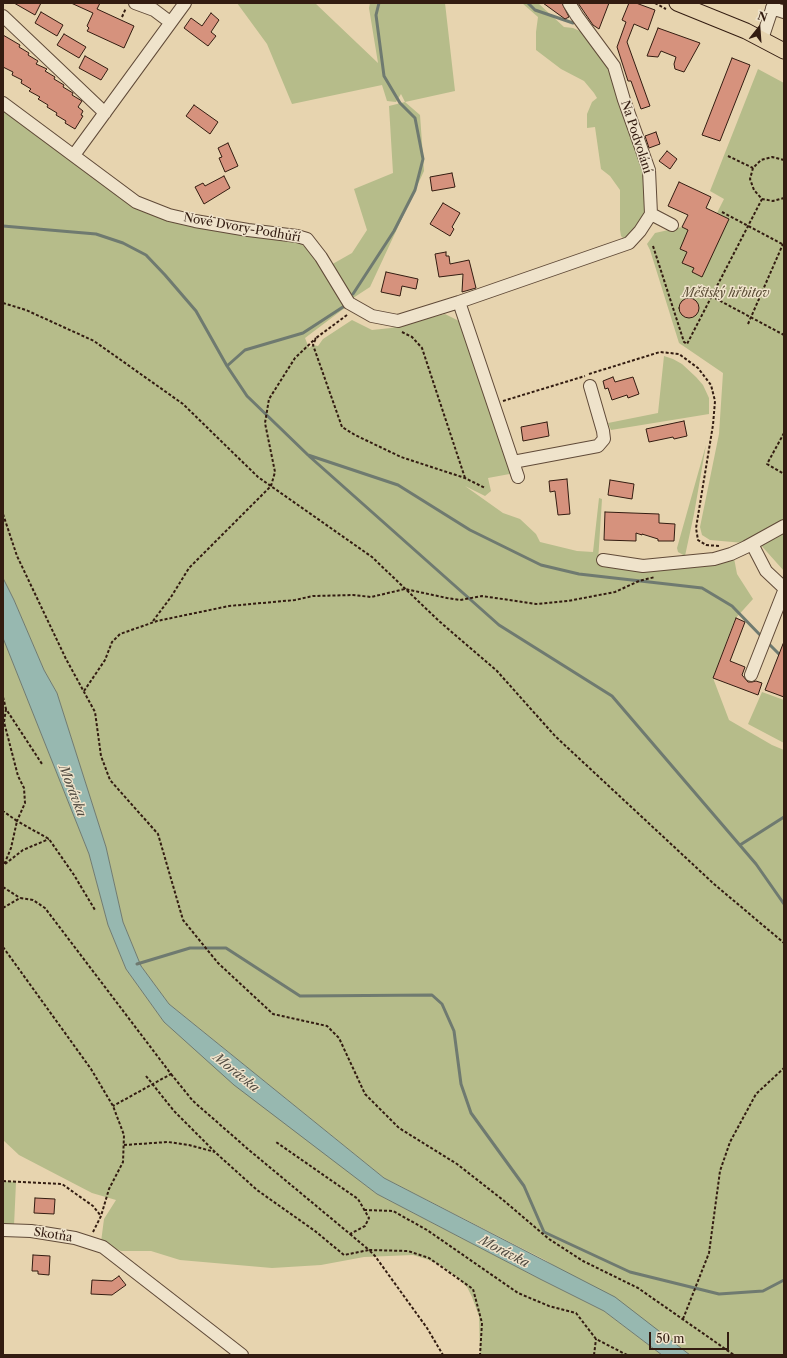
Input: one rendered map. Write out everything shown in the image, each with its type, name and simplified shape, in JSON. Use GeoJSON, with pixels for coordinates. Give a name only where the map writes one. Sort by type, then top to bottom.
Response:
{"type":"FeatureCollection","features":[{"type":"Feature","properties":{"kind":"main road"},"geometry":{"type":"LineString","coordinates":[[677,3],[746,31],[784,51]]}},
{"type":"Feature","properties":{"kind":"street"},"geometry":{"type":"LineString","coordinates":[[135,3],[154,10],[170,22]]}},
{"type":"Feature","properties":{"kind":"street"},"geometry":{"type":"LineString","coordinates":[[74,155],[184,3]]}},
{"type":"Feature","properties":{"kind":"street","name":"Na Podvolání"},"geometry":{"type":"LineString","coordinates":[[569,3],[614,66],[624,100],[649,170],[650,214]]}},
{"type":"Feature","properties":{"kind":"street"},"geometry":{"type":"LineString","coordinates":[[762,39],[773,6],[784,12]]}},
{"type":"Feature","properties":{"kind":"street"},"geometry":{"type":"LineString","coordinates":[[3,16],[105,112]]}},
{"type":"Feature","properties":{"kind":"street","name":"Nové Dvory-Podhůří"},"geometry":{"type":"LineString","coordinates":[[3,104],[136,202],[169,215],[248,230],[298,236],[307,239],[321,257],[349,303],[372,316],[398,321],[459,302]]}},
{"type":"Feature","properties":{"kind":"street"},"geometry":{"type":"LineString","coordinates":[[518,477],[459,302],[630,243],[640,231],[650,214],[672,225]]}},
{"type":"Feature","properties":{"kind":"street"},"geometry":{"type":"LineString","coordinates":[[513,462],[598,446],[604,439],[604,431],[590,386]]}},
{"type":"Feature","properties":{"kind":"street"},"geometry":{"type":"LineString","coordinates":[[603,560],[644,566],[714,558],[731,554],[784,526]]}},
{"type":"Feature","properties":{"kind":"street"},"geometry":{"type":"LineString","coordinates":[[752,544],[766,570],[784,588]]}},
{"type":"Feature","properties":{"kind":"street"},"geometry":{"type":"LineString","coordinates":[[751,675],[784,591]]}},
{"type":"Feature","properties":{"kind":"street","name":"Skotňa"},"geometry":{"type":"LineString","coordinates":[[3,1230],[31,1231],[75,1238],[103,1247],[242,1355]]}},
{"type":"Feature","properties":{"kind":"path"},"geometry":{"type":"LineString","coordinates":[[728,156],[753,168]]}},
{"type":"Feature","properties":{"kind":"path"},"geometry":{"type":"LineString","coordinates":[[784,160],[772,157],[761,160],[753,168],[750,179],[751,185],[757,195],[762,199],[773,201],[784,198]]}},
{"type":"Feature","properties":{"kind":"path"},"geometry":{"type":"LineString","coordinates":[[652,246],[684,342],[687,344],[762,199]]}},
{"type":"Feature","properties":{"kind":"path"},"geometry":{"type":"LineString","coordinates":[[722,212],[784,245],[748,324]]}},
{"type":"Feature","properties":{"kind":"path"},"geometry":{"type":"LineString","coordinates":[[711,296],[784,335]]}},
{"type":"Feature","properties":{"kind":"path"},"geometry":{"type":"LineString","coordinates":[[3,303],[26,310],[94,341],[183,404],[258,477],[372,557],[438,621],[497,671],[555,736],[714,884],[784,943]]}},
{"type":"Feature","properties":{"kind":"path"},"geometry":{"type":"LineString","coordinates":[[152,622],[189,568],[272,486],[275,472],[265,422],[269,399],[295,358],[316,338],[356,307]]}},
{"type":"Feature","properties":{"kind":"path"},"geometry":{"type":"LineString","coordinates":[[400,330],[412,337],[422,348],[465,478]]}},
{"type":"Feature","properties":{"kind":"path"},"geometry":{"type":"LineString","coordinates":[[316,338],[313,345],[342,427],[355,435],[401,457],[465,478],[485,488]]}},
{"type":"Feature","properties":{"kind":"path"},"geometry":{"type":"LineString","coordinates":[[494,404],[660,352],[679,354],[698,368],[711,385],[715,401],[710,449],[696,528],[698,540],[706,545],[725,546]]}},
{"type":"Feature","properties":{"kind":"path"},"geometry":{"type":"LineString","coordinates":[[784,433],[767,464],[784,474]]}},
{"type":"Feature","properties":{"kind":"path"},"geometry":{"type":"LineString","coordinates":[[3,514],[17,556],[66,659],[95,712],[101,756],[110,780],[158,834],[183,920],[218,963],[273,1014],[327,1026],[339,1038],[365,1094],[400,1128],[457,1164],[549,1239],[583,1261],[638,1288],[734,1355]]}},
{"type":"Feature","properties":{"kind":"path"},"geometry":{"type":"LineString","coordinates":[[84,691],[105,660],[112,642],[120,634],[152,622],[229,606],[295,600],[313,596],[352,595],[371,597],[405,589],[460,600],[482,596],[536,604],[568,601],[615,592],[639,581],[662,576]]}},
{"type":"Feature","properties":{"kind":"path"},"geometry":{"type":"LineString","coordinates":[[3,697],[6,709],[42,764]]}},
{"type":"Feature","properties":{"kind":"path"},"geometry":{"type":"LineString","coordinates":[[3,866],[11,848],[17,821],[25,803],[24,788],[18,776],[4,722],[6,709]]}},
{"type":"Feature","properties":{"kind":"path"},"geometry":{"type":"LineString","coordinates":[[3,796],[3,811],[17,821],[49,839],[74,875],[95,910]]}},
{"type":"Feature","properties":{"kind":"path"},"geometry":{"type":"LineString","coordinates":[[3,866],[23,850],[49,839]]}},
{"type":"Feature","properties":{"kind":"path"},"geometry":{"type":"LineString","coordinates":[[3,887],[20,898],[33,900],[45,908],[193,1101],[376,1256],[427,1328],[443,1355]]}},
{"type":"Feature","properties":{"kind":"path"},"geometry":{"type":"LineString","coordinates":[[3,908],[20,898]]}},
{"type":"Feature","properties":{"kind":"path"},"geometry":{"type":"LineString","coordinates":[[3,947],[91,1069],[113,1106],[124,1135],[123,1162],[109,1189],[101,1216],[89,1243]]}},
{"type":"Feature","properties":{"kind":"path"},"geometry":{"type":"LineString","coordinates":[[683,1320],[709,1253],[720,1171],[730,1142],[756,1094],[784,1068]]}},
{"type":"Feature","properties":{"kind":"path"},"geometry":{"type":"LineString","coordinates":[[113,1106],[171,1074]]}},
{"type":"Feature","properties":{"kind":"path"},"geometry":{"type":"LineString","coordinates":[[146,1076],[174,1111],[216,1153],[257,1190],[315,1231],[344,1255],[369,1250],[408,1251],[430,1258],[473,1289],[482,1323],[480,1355]]}},
{"type":"Feature","properties":{"kind":"path"},"geometry":{"type":"LineString","coordinates":[[124,1145],[168,1142],[189,1145],[216,1153]]}},
{"type":"Feature","properties":{"kind":"path"},"geometry":{"type":"LineString","coordinates":[[276,1142],[358,1199],[369,1218],[365,1226],[350,1234]]}},
{"type":"Feature","properties":{"kind":"path"},"geometry":{"type":"LineString","coordinates":[[3,1181],[36,1184],[62,1184],[93,1206],[101,1216]]}},
{"type":"Feature","properties":{"kind":"path"},"geometry":{"type":"LineString","coordinates":[[364,1210],[393,1211],[427,1230],[518,1293],[549,1306],[576,1313],[596,1339],[627,1355]]}},
{"type":"Feature","properties":{"kind":"path"},"geometry":{"type":"LineString","coordinates":[[594,1355],[596,1339]]}},
{"type":"Feature","properties":{"kind":"green space"},"geometry":{"type":"Polygon","coordinates":[[[237,3],[315,3],[378,63],[369,8],[370,3],[445,3],[455,91],[405,102],[401,94],[396,102],[387,101],[382,85],[292,104],[267,44],[237,3]]]}},
{"type":"Feature","properties":{"kind":"green space"},"geometry":{"type":"Polygon","coordinates":[[[522,3],[538,3],[564,27],[573,28],[582,32],[613,70],[644,164],[649,210],[633,236],[624,239],[621,236],[620,190],[610,176],[601,169],[595,127],[587,128],[587,114],[592,102],[597,98],[584,81],[561,69],[536,50],[538,17],[522,3]]]}},
{"type":"Feature","properties":{"kind":"green space","name":"Městský hřbitov"},"geometry":{"type":"Polygon","coordinates":[[[758,69],[784,83],[784,521],[744,543],[710,540],[702,535],[700,527],[719,434],[723,373],[679,343],[647,244],[655,233],[682,227],[704,239],[724,199],[710,191],[758,69]]]}},
{"type":"Feature","properties":{"kind":"green space"},"geometry":{"type":"Polygon","coordinates":[[[405,102],[420,115],[424,171],[370,287],[350,300],[329,266],[352,253],[367,230],[354,189],[393,173],[389,106],[405,102]]]}},
{"type":"Feature","properties":{"kind":"green space"},"geometry":{"type":"Polygon","coordinates":[[[3,106],[136,204],[292,239],[309,250],[316,257],[346,307],[305,338],[309,348],[313,345],[318,346],[323,339],[352,320],[372,330],[391,328],[445,314],[463,323],[515,473],[488,478],[491,491],[485,496],[465,486],[503,513],[520,519],[536,534],[540,542],[577,551],[593,552],[599,498],[602,499],[598,562],[639,572],[678,568],[734,558],[737,574],[753,599],[735,619],[713,678],[729,720],[772,745],[784,750],[784,1355],[690,1355],[671,1340],[545,1260],[384,1178],[169,1004],[141,966],[123,922],[106,847],[57,693],[44,670],[3,578],[3,106]]]}},
{"type":"Feature","properties":{"kind":"green space"},"geometry":{"type":"Polygon","coordinates":[[[664,356],[682,364],[703,385],[709,398],[709,414],[611,430],[608,423],[658,413],[664,356]]]}},
{"type":"Feature","properties":{"kind":"green space"},"geometry":{"type":"Polygon","coordinates":[[[706,445],[685,556],[678,552],[677,548],[706,445]]]}},
{"type":"Feature","properties":{"kind":"green space"},"geometry":{"type":"Polygon","coordinates":[[[784,529],[784,571],[759,543],[784,529]]]}},
{"type":"Feature","properties":{"kind":"green space"},"geometry":{"type":"Polygon","coordinates":[[[3,638],[89,854],[108,925],[126,969],[164,1022],[377,1194],[604,1311],[662,1355],[480,1355],[479,1316],[467,1287],[457,1277],[439,1264],[413,1255],[364,1257],[321,1265],[272,1268],[180,1260],[151,1251],[121,1251],[101,1242],[104,1219],[116,1200],[92,1193],[19,1155],[3,1140],[3,638]]]}},
{"type":"Feature","properties":{"kind":"green space"},"geometry":{"type":"Polygon","coordinates":[[[762,692],[784,700],[784,743],[748,724],[762,692]]]}},
{"type":"Feature","properties":{"kind":"green space"},"geometry":{"type":"Polygon","coordinates":[[[3,1181],[16,1182],[14,1226],[3,1225],[3,1181]]]}},
{"type":"Feature","properties":{"kind":"water","name":"Morávka"},"geometry":{"type":"Polygon","coordinates":[[[3,578],[44,670],[57,693],[106,847],[123,922],[141,966],[169,1004],[384,1178],[615,1297],[690,1355],[662,1355],[604,1311],[377,1194],[234,1085],[164,1022],[126,969],[108,925],[89,854],[3,638],[3,578]]]}},
{"type":"Feature","properties":{"kind":"building"},"geometry":{"type":"Polygon","coordinates":[[[14,3],[41,3],[35,15],[14,3]]]}},
{"type":"Feature","properties":{"kind":"building"},"geometry":{"type":"Polygon","coordinates":[[[71,3],[100,3],[97,9],[134,26],[124,48],[87,31],[89,28],[87,26],[93,13],[71,3]]]}},
{"type":"Feature","properties":{"kind":"building"},"geometry":{"type":"Polygon","coordinates":[[[543,3],[562,3],[569,17],[565,19],[543,3]]]}},
{"type":"Feature","properties":{"kind":"building"},"geometry":{"type":"Polygon","coordinates":[[[578,3],[609,3],[599,29],[593,25],[578,3]]]}},
{"type":"Feature","properties":{"kind":"building"},"geometry":{"type":"Polygon","coordinates":[[[629,3],[636,3],[655,10],[648,30],[634,24],[627,42],[650,106],[641,109],[631,81],[628,81],[617,47],[626,22],[622,20],[629,3]]]}},
{"type":"Feature","properties":{"kind":"building"},"geometry":{"type":"Polygon","coordinates":[[[41,12],[63,25],[57,36],[35,23],[41,12]]]}},
{"type":"Feature","properties":{"kind":"building"},"geometry":{"type":"Polygon","coordinates":[[[211,13],[219,20],[211,32],[216,36],[208,46],[184,28],[191,18],[202,26],[211,13]]]}},
{"type":"Feature","properties":{"kind":"building"},"geometry":{"type":"Polygon","coordinates":[[[658,28],[700,43],[684,72],[675,69],[674,64],[676,57],[661,51],[658,57],[647,56],[658,28]]]}},
{"type":"Feature","properties":{"kind":"building"},"geometry":{"type":"Polygon","coordinates":[[[64,34],[86,47],[79,58],[57,45],[64,34]]]}},
{"type":"Feature","properties":{"kind":"building"},"geometry":{"type":"Polygon","coordinates":[[[3,35],[20,45],[19,47],[29,53],[28,55],[38,61],[36,64],[47,69],[45,71],[64,85],[63,87],[73,93],[72,95],[82,101],[78,107],[83,111],[81,115],[83,116],[75,129],[56,115],[57,113],[47,107],[48,105],[38,99],[40,97],[29,91],[31,89],[21,83],[22,80],[12,75],[13,72],[3,67],[3,35]]]}},
{"type":"Feature","properties":{"kind":"building"},"geometry":{"type":"Polygon","coordinates":[[[85,56],[108,69],[101,80],[79,68],[85,56]]]}},
{"type":"Feature","properties":{"kind":"building"},"geometry":{"type":"Polygon","coordinates":[[[732,58],[750,65],[720,141],[702,135],[732,58]]]}},
{"type":"Feature","properties":{"kind":"building"},"geometry":{"type":"Polygon","coordinates":[[[194,105],[218,122],[210,134],[186,116],[194,105]]]}},
{"type":"Feature","properties":{"kind":"building"},"geometry":{"type":"Polygon","coordinates":[[[656,132],[660,144],[649,148],[645,136],[656,132]]]}},
{"type":"Feature","properties":{"kind":"building"},"geometry":{"type":"Polygon","coordinates":[[[228,143],[238,166],[225,172],[219,158],[222,157],[218,148],[228,143]]]}},
{"type":"Feature","properties":{"kind":"building"},"geometry":{"type":"Polygon","coordinates":[[[667,151],[677,159],[670,169],[659,161],[667,151]]]}},
{"type":"Feature","properties":{"kind":"building"},"geometry":{"type":"Polygon","coordinates":[[[452,173],[455,187],[432,191],[430,177],[452,173]]]}},
{"type":"Feature","properties":{"kind":"building"},"geometry":{"type":"Polygon","coordinates":[[[224,176],[230,188],[204,204],[195,187],[203,183],[205,186],[224,176]]]}},
{"type":"Feature","properties":{"kind":"building"},"geometry":{"type":"Polygon","coordinates":[[[679,182],[711,197],[706,208],[729,219],[702,277],[692,272],[694,268],[682,263],[687,252],[680,249],[688,230],[682,227],[688,215],[668,206],[679,182]]]}},
{"type":"Feature","properties":{"kind":"building"},"geometry":{"type":"Polygon","coordinates":[[[443,203],[460,213],[452,227],[454,229],[450,236],[430,224],[443,203]]]}},
{"type":"Feature","properties":{"kind":"building"},"geometry":{"type":"Polygon","coordinates":[[[446,252],[446,256],[449,256],[450,264],[469,260],[476,288],[462,292],[463,274],[439,277],[435,254],[446,252]]]}},
{"type":"Feature","properties":{"kind":"building"},"geometry":{"type":"Polygon","coordinates":[[[386,272],[418,279],[416,289],[402,286],[400,296],[381,292],[386,272]]]}},
{"type":"Feature","properties":{"kind":"building"},"geometry":{"type":"Polygon","coordinates":[[[689,298],[696,301],[699,308],[696,315],[689,318],[682,315],[679,308],[682,301],[689,298]]]}},
{"type":"Feature","properties":{"kind":"building"},"geometry":{"type":"Polygon","coordinates":[[[613,377],[615,382],[633,377],[639,394],[628,398],[627,395],[612,400],[608,388],[605,389],[603,381],[613,377]]]}},
{"type":"Feature","properties":{"kind":"building"},"geometry":{"type":"Polygon","coordinates":[[[684,421],[687,436],[649,442],[646,429],[684,421]]]}},
{"type":"Feature","properties":{"kind":"building"},"geometry":{"type":"Polygon","coordinates":[[[547,422],[549,436],[523,441],[521,427],[547,422]]]}},
{"type":"Feature","properties":{"kind":"building"},"geometry":{"type":"Polygon","coordinates":[[[567,479],[570,514],[558,515],[555,491],[550,492],[549,481],[567,479]]]}},
{"type":"Feature","properties":{"kind":"building"},"geometry":{"type":"Polygon","coordinates":[[[610,480],[634,484],[632,499],[608,495],[610,480]]]}},
{"type":"Feature","properties":{"kind":"building"},"geometry":{"type":"Polygon","coordinates":[[[605,512],[659,514],[659,523],[675,524],[674,541],[658,541],[658,539],[636,533],[636,541],[604,540],[605,512]]]}},
{"type":"Feature","properties":{"kind":"building"},"geometry":{"type":"Polygon","coordinates":[[[736,618],[745,622],[730,661],[745,667],[742,675],[748,682],[756,681],[762,683],[758,695],[713,678],[736,618]]]}},
{"type":"Feature","properties":{"kind":"building"},"geometry":{"type":"Polygon","coordinates":[[[784,644],[784,697],[765,690],[784,644]]]}},
{"type":"Feature","properties":{"kind":"building"},"geometry":{"type":"Polygon","coordinates":[[[35,1198],[55,1199],[54,1214],[34,1213],[35,1198]]]}},
{"type":"Feature","properties":{"kind":"building"},"geometry":{"type":"Polygon","coordinates":[[[33,1255],[50,1256],[49,1275],[38,1274],[38,1271],[32,1271],[33,1255]]]}},
{"type":"Feature","properties":{"kind":"building"},"geometry":{"type":"Polygon","coordinates":[[[119,1276],[126,1285],[112,1295],[91,1294],[92,1280],[112,1281],[119,1276]]]}},
{"type":"Feature","properties":{"kind":"waterway"},"geometry":{"type":"LineString","coordinates":[[353,294],[394,231],[415,190],[423,159],[415,118],[400,103],[384,76],[376,15],[379,3]]}},
{"type":"Feature","properties":{"kind":"waterway"},"geometry":{"type":"LineString","coordinates":[[528,3],[535,10],[573,23]]}},
{"type":"Feature","properties":{"kind":"waterway"},"geometry":{"type":"LineString","coordinates":[[3,226],[96,234],[123,243],[146,255],[196,311],[227,366],[247,396],[308,455],[398,485],[470,530],[541,565],[579,574],[702,588],[732,606],[763,638]]}},
{"type":"Feature","properties":{"kind":"waterway"},"geometry":{"type":"LineString","coordinates":[[227,366],[245,350],[303,333],[346,305]]}},
{"type":"Feature","properties":{"kind":"waterway"},"geometry":{"type":"LineString","coordinates":[[309,456],[499,625],[612,696],[756,864],[784,904]]}},
{"type":"Feature","properties":{"kind":"waterway"},"geometry":{"type":"LineString","coordinates":[[767,642],[779,654],[784,655]]}},
{"type":"Feature","properties":{"kind":"waterway"},"geometry":{"type":"LineString","coordinates":[[740,845],[784,817]]}},
{"type":"Feature","properties":{"kind":"waterway"},"geometry":{"type":"LineString","coordinates":[[137,964],[190,948],[226,948],[300,996],[432,995],[442,1004],[454,1031],[461,1084],[471,1113],[524,1186],[544,1232],[630,1272],[719,1294],[763,1291],[784,1280]]}}]}
